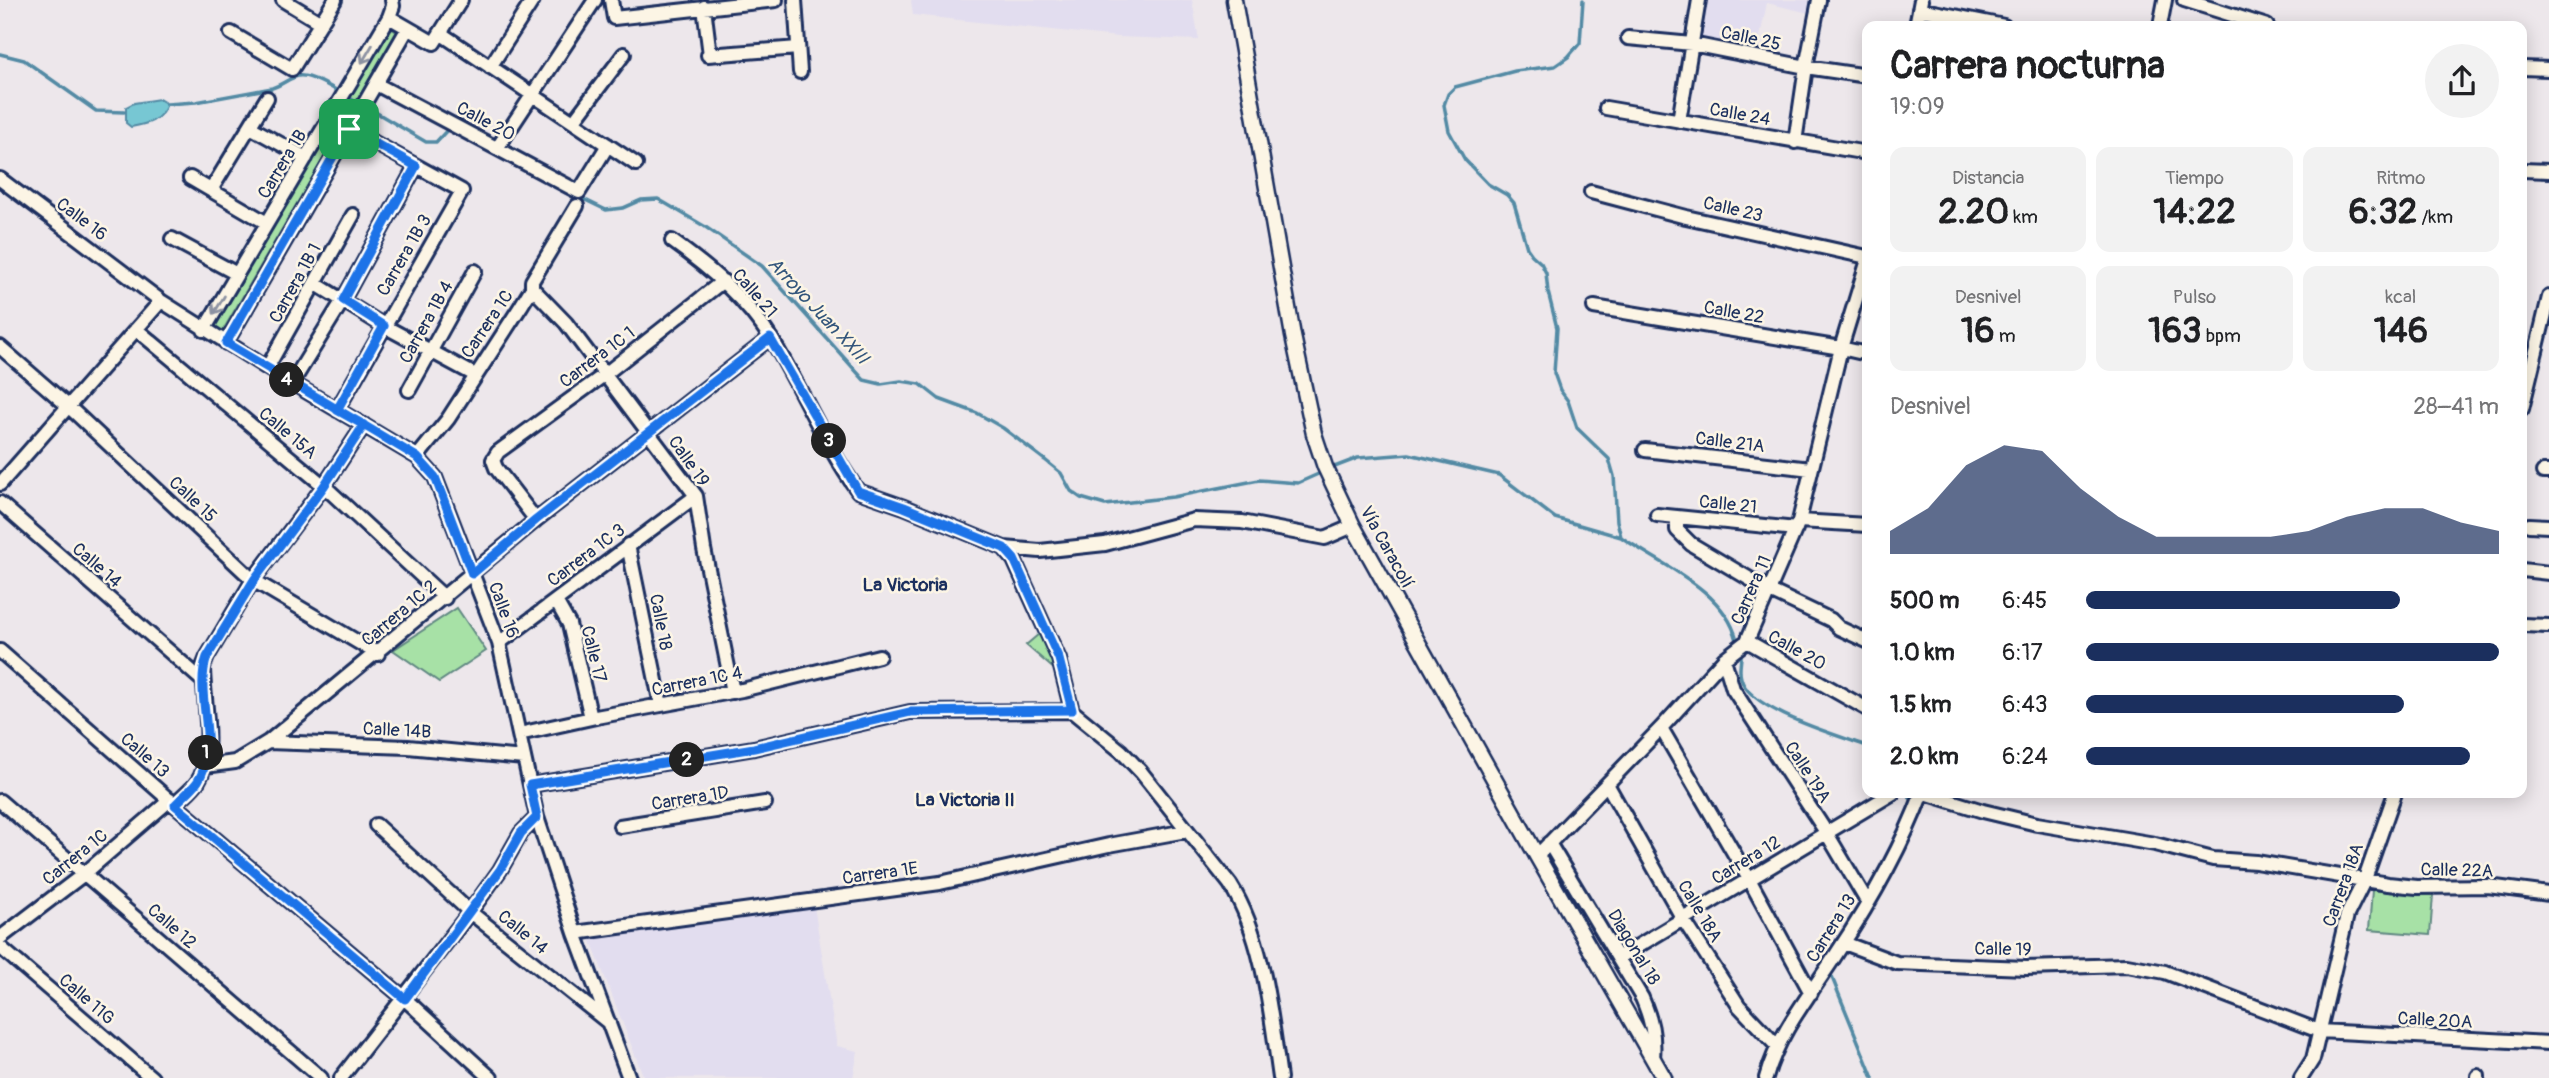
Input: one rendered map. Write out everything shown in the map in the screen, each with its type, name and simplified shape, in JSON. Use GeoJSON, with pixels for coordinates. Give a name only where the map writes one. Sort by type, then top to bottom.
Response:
{"type":"FeatureCollection","features":[{"type":"Feature","properties":{"kind":"main road","name":"Vía Caracolí"},"geometry":{"type":"LineString","coordinates":[[1234,0],[1293,337],[1314,434],[1327,471],[1353,526],[1653,1058]]}},
{"type":"Feature","properties":{"kind":"main road","name":"Diagonal 18"},"geometry":{"type":"LineString","coordinates":[[1653,1058],[1664,1078]]}},
{"type":"Feature","properties":{"kind":"street"},"geometry":{"type":"LineString","coordinates":[[283,0],[321,23]]}},
{"type":"Feature","properties":{"kind":"street"},"geometry":{"type":"LineString","coordinates":[[231,33],[292,69],[335,0]]}},
{"type":"Feature","properties":{"kind":"street"},"geometry":{"type":"LineString","coordinates":[[392,0],[389,17],[490,66],[636,164]]}},
{"type":"Feature","properties":{"kind":"street"},"geometry":{"type":"LineString","coordinates":[[437,38],[461,0]]}},
{"type":"Feature","properties":{"kind":"street"},"geometry":{"type":"LineString","coordinates":[[490,66],[534,0]]}},
{"type":"Feature","properties":{"kind":"street"},"geometry":{"type":"LineString","coordinates":[[498,147],[595,0]]}},
{"type":"Feature","properties":{"kind":"street"},"geometry":{"type":"LineString","coordinates":[[611,0],[614,18],[705,5],[776,0]]}},
{"type":"Feature","properties":{"kind":"street"},"geometry":{"type":"LineString","coordinates":[[795,0],[800,72]]}},
{"type":"Feature","properties":{"kind":"street"},"geometry":{"type":"LineString","coordinates":[[1679,121],[1699,0]]}},
{"type":"Feature","properties":{"kind":"street"},"geometry":{"type":"LineString","coordinates":[[1795,142],[1819,0]]}},
{"type":"Feature","properties":{"kind":"street"},"geometry":{"type":"LineString","coordinates":[[2161,21],[2165,0]]}},
{"type":"Feature","properties":{"kind":"street"},"geometry":{"type":"LineString","coordinates":[[2184,0],[2251,21]]}},
{"type":"Feature","properties":{"kind":"street"},"geometry":{"type":"LineString","coordinates":[[1920,4],[1985,21]]}},
{"type":"Feature","properties":{"kind":"street"},"geometry":{"type":"LineString","coordinates":[[705,5],[709,55],[798,48]]}},
{"type":"Feature","properties":{"kind":"street","name":"Carrera 1B"},"geometry":{"type":"LineString","coordinates":[[204,330],[389,17]]}},
{"type":"Feature","properties":{"kind":"street"},"geometry":{"type":"LineString","coordinates":[[226,343],[408,28]]}},
{"type":"Feature","properties":{"kind":"street","name":"Calle 25"},"geometry":{"type":"LineString","coordinates":[[1628,38],[1692,44],[1862,75]]}},
{"type":"Feature","properties":{"kind":"street"},"geometry":{"type":"LineString","coordinates":[[573,122],[624,54]]}},
{"type":"Feature","properties":{"kind":"street"},"geometry":{"type":"LineString","coordinates":[[2527,68],[2549,69]]}},
{"type":"Feature","properties":{"kind":"street","name":"Calle 20"},"geometry":{"type":"LineString","coordinates":[[376,84],[579,192],[608,145]]}},
{"type":"Feature","properties":{"kind":"street"},"geometry":{"type":"LineString","coordinates":[[211,190],[267,98]]}},
{"type":"Feature","properties":{"kind":"street","name":"Calle 24"},"geometry":{"type":"LineString","coordinates":[[1606,108],[1862,152]]}},
{"type":"Feature","properties":{"kind":"street"},"geometry":{"type":"LineString","coordinates":[[250,127],[306,158]]}},
{"type":"Feature","properties":{"kind":"street"},"geometry":{"type":"LineString","coordinates":[[292,383],[343,300],[416,166],[349,129]]}},
{"type":"Feature","properties":{"kind":"street","name":"Carrera 1B 3"},"geometry":{"type":"LineString","coordinates":[[337,410],[462,191],[416,166]]}},
{"type":"Feature","properties":{"kind":"street"},"geometry":{"type":"LineString","coordinates":[[2527,170],[2549,171]]}},
{"type":"Feature","properties":{"kind":"street"},"geometry":{"type":"LineString","coordinates":[[190,178],[267,223]]}},
{"type":"Feature","properties":{"kind":"street","name":"Calle 16"},"geometry":{"type":"LineString","coordinates":[[0,179],[161,301],[204,330],[417,457],[435,477],[499,643],[537,817],[575,933],[609,1023]]}},
{"type":"Feature","properties":{"kind":"street","name":"Calle 23"},"geometry":{"type":"LineString","coordinates":[[1591,192],[1686,217],[1862,256]]}},
{"type":"Feature","properties":{"kind":"street","name":"Carrera 1C"},"geometry":{"type":"LineString","coordinates":[[417,457],[448,419],[532,288],[532,281],[577,206]]}},
{"type":"Feature","properties":{"kind":"street","name":"Carrera 1B 1"},"geometry":{"type":"LineString","coordinates":[[267,368],[353,215]]}},
{"type":"Feature","properties":{"kind":"street"},"geometry":{"type":"LineString","coordinates":[[172,239],[237,274]]}},
{"type":"Feature","properties":{"kind":"street","name":"Calle 21"},"geometry":{"type":"LineString","coordinates":[[673,241],[712,270],[770,338],[858,491],[1004,548]]}},
{"type":"Feature","properties":{"kind":"street","name":"Carrera 1B 4"},"geometry":{"type":"LineString","coordinates":[[409,390],[475,271]]}},
{"type":"Feature","properties":{"kind":"street","name":"Carrera 11"},"geometry":{"type":"LineString","coordinates":[[1537,856],[1724,660],[1743,644],[1770,591],[1797,525],[1841,348],[1862,279]]}},
{"type":"Feature","properties":{"kind":"street","name":"Carrera 1C 1"},"geometry":{"type":"LineString","coordinates":[[536,520],[496,468],[493,460],[498,452],[604,375],[723,281]]}},
{"type":"Feature","properties":{"kind":"street"},"geometry":{"type":"LineString","coordinates":[[316,284],[384,326],[475,374]]}},
{"type":"Feature","properties":{"kind":"street","name":"Calle 19"},"geometry":{"type":"LineString","coordinates":[[532,288],[566,323],[696,496],[704,550],[733,692]]}},
{"type":"Feature","properties":{"kind":"street"},"geometry":{"type":"LineString","coordinates":[[2527,380],[2549,298]]}},
{"type":"Feature","properties":{"kind":"street"},"geometry":{"type":"LineString","coordinates":[[0,484],[161,301]]}},
{"type":"Feature","properties":{"kind":"street","name":"Calle 22"},"geometry":{"type":"LineString","coordinates":[[1594,307],[1862,353]]}},
{"type":"Feature","properties":{"kind":"street","name":"Calle 15A"},"geometry":{"type":"LineString","coordinates":[[136,329],[324,486],[445,598]]}},
{"type":"Feature","properties":{"kind":"street","name":"Carrera 1C 2"},"geometry":{"type":"LineString","coordinates":[[205,766],[235,762],[268,742],[536,520],[770,338]]}},
{"type":"Feature","properties":{"kind":"street","name":"Calle 15"},"geometry":{"type":"LineString","coordinates":[[0,347],[68,406],[254,580],[378,653]]}},
{"type":"Feature","properties":{"kind":"street"},"geometry":{"type":"LineString","coordinates":[[205,766],[207,736],[203,667],[207,657],[254,580],[324,486],[364,425]]}},
{"type":"Feature","properties":{"kind":"street","name":"Calle 21A"},"geometry":{"type":"LineString","coordinates":[[1645,450],[1811,469]]}},
{"type":"Feature","properties":{"kind":"street","name":"Carrera 1C 3"},"geometry":{"type":"LineString","coordinates":[[499,643],[696,496]]}},
{"type":"Feature","properties":{"kind":"street","name":"Calle 14"},"geometry":{"type":"LineString","coordinates":[[0,503],[203,681]]}},
{"type":"Feature","properties":{"kind":"street","name":"Calle 21"},"geometry":{"type":"LineString","coordinates":[[1657,515],[1797,525],[1862,525]]}},
{"type":"Feature","properties":{"kind":"street"},"geometry":{"type":"LineString","coordinates":[[1677,517],[1677,530],[1691,544],[1770,591],[1862,638]]}},
{"type":"Feature","properties":{"kind":"street"},"geometry":{"type":"LineString","coordinates":[[1004,548],[1040,551],[1105,544],[1194,520],[1242,522],[1325,538],[1353,526]]}},
{"type":"Feature","properties":{"kind":"street"},"geometry":{"type":"LineString","coordinates":[[2529,525],[2549,526]]}},
{"type":"Feature","properties":{"kind":"street","name":"Calle 18"},"geometry":{"type":"LineString","coordinates":[[628,545],[661,705]]}},
{"type":"Feature","properties":{"kind":"street"},"geometry":{"type":"LineString","coordinates":[[1004,548],[1014,559],[1059,659],[1072,710],[1121,751],[1163,799],[1230,884],[1242,904],[1270,1011],[1280,1078]]}},
{"type":"Feature","properties":{"kind":"street"},"geometry":{"type":"LineString","coordinates":[[2527,571],[2549,573]]}},
{"type":"Feature","properties":{"kind":"street","name":"Calle 17"},"geometry":{"type":"LineString","coordinates":[[556,601],[569,624],[591,718]]}},
{"type":"Feature","properties":{"kind":"street"},"geometry":{"type":"LineString","coordinates":[[2527,625],[2549,626]]}},
{"type":"Feature","properties":{"kind":"street","name":"Calle 20"},"geometry":{"type":"LineString","coordinates":[[1743,644],[1862,706]]}},
{"type":"Feature","properties":{"kind":"street","name":"Calle 13"},"geometry":{"type":"LineString","coordinates":[[0,651],[172,803],[405,999],[491,1078]]}},
{"type":"Feature","properties":{"kind":"street","name":"Carrera 1C 4"},"geometry":{"type":"LineString","coordinates":[[519,734],[733,692],[879,656]]}},
{"type":"Feature","properties":{"kind":"street","name":"Calle 19A"},"geometry":{"type":"LineString","coordinates":[[1724,660],[1733,689],[1868,902]]}},
{"type":"Feature","properties":{"kind":"street"},"geometry":{"type":"LineString","coordinates":[[530,785],[754,748],[910,712],[1072,710]]}},
{"type":"Feature","properties":{"kind":"street"},"geometry":{"type":"LineString","coordinates":[[1661,728],[1749,879],[1811,993]]}},
{"type":"Feature","properties":{"kind":"street","name":"Calle 14B"},"geometry":{"type":"LineString","coordinates":[[268,742],[408,747],[524,758]]}},
{"type":"Feature","properties":{"kind":"street","name":"Carrera 1C"},"geometry":{"type":"LineString","coordinates":[[0,938],[197,783],[205,766]]}},
{"type":"Feature","properties":{"kind":"street","name":"Calle 18A"},"geometry":{"type":"LineString","coordinates":[[1607,784],[1683,919],[1740,1006],[1777,1045]]}},
{"type":"Feature","properties":{"kind":"street","name":"Carrera 12"},"geometry":{"type":"LineString","coordinates":[[1618,958],[1884,798]]}},
{"type":"Feature","properties":{"kind":"street","name":"Carrera 13"},"geometry":{"type":"LineString","coordinates":[[1766,1078],[1777,1045],[1844,943],[1900,844],[1922,798]]}},
{"type":"Feature","properties":{"kind":"street","name":"Calle 22A"},"geometry":{"type":"LineString","coordinates":[[1940,798],[2037,824],[2155,844],[2213,859],[2256,862],[2388,884],[2417,887],[2488,886],[2549,894]]}},
{"type":"Feature","properties":{"kind":"street","name":"Carrera 18A"},"geometry":{"type":"LineString","coordinates":[[2301,1078],[2313,1059],[2347,915],[2365,879],[2393,798]]}},
{"type":"Feature","properties":{"kind":"street","name":"Calle 12"},"geometry":{"type":"LineString","coordinates":[[0,801],[321,1078]]}},
{"type":"Feature","properties":{"kind":"street","name":"Carrera 1D"},"geometry":{"type":"LineString","coordinates":[[620,826],[765,803]]}},
{"type":"Feature","properties":{"kind":"street"},"geometry":{"type":"LineString","coordinates":[[341,1078],[405,999],[500,870],[521,833],[537,817]]}},
{"type":"Feature","properties":{"kind":"street","name":"Calle 14"},"geometry":{"type":"LineString","coordinates":[[376,825],[470,912],[609,1023]]}},
{"type":"Feature","properties":{"kind":"street","name":"Carrera 1E"},"geometry":{"type":"LineString","coordinates":[[575,933],[940,883],[1109,845],[1186,831]]}},
{"type":"Feature","properties":{"kind":"street","name":"Diagonal 18"},"geometry":{"type":"LineString","coordinates":[[1549,843],[1642,998],[1652,1020],[1655,1040],[1653,1058]]}},
{"type":"Feature","properties":{"kind":"street","name":"Calle 19"},"geometry":{"type":"LineString","coordinates":[[1844,943],[1897,963],[2026,968],[2127,965],[2165,972],[2319,1031]]}},
{"type":"Feature","properties":{"kind":"street","name":"Calle 11G"},"geometry":{"type":"LineString","coordinates":[[0,947],[152,1078]]}},
{"type":"Feature","properties":{"kind":"street"},"geometry":{"type":"LineString","coordinates":[[609,1023],[629,1078]]}},
{"type":"Feature","properties":{"kind":"street","name":"Calle 20A"},"geometry":{"type":"LineString","coordinates":[[2319,1031],[2549,1043]]}},
{"type":"Feature","properties":{"kind":"shaded area"},"geometry":{"type":"Polygon","coordinates":[[[911,0],[1192,0],[1199,40],[1118,37],[913,15],[911,0]]]}},
{"type":"Feature","properties":{"kind":"shaded area"},"geometry":{"type":"Polygon","coordinates":[[[1704,0],[1816,0],[1813,14],[1767,3],[1757,51],[1697,41],[1704,0]]]}},
{"type":"Feature","properties":{"kind":"shaded area"},"geometry":{"type":"Polygon","coordinates":[[[814,906],[837,1046],[858,1051],[853,1078],[644,1078],[589,936],[814,906]]]}},
{"type":"Feature","properties":{"kind":"green space"},"geometry":{"type":"Polygon","coordinates":[[[390,28],[397,32],[222,332],[215,327],[390,28]]]}},
{"type":"Feature","properties":{"kind":"green space"},"geometry":{"type":"Polygon","coordinates":[[[457,608],[486,651],[439,682],[393,650],[457,608]]]}},
{"type":"Feature","properties":{"kind":"green space"},"geometry":{"type":"Polygon","coordinates":[[[1039,634],[1059,665],[1055,670],[1026,645],[1039,634]]]}},
{"type":"Feature","properties":{"kind":"green space"},"geometry":{"type":"Polygon","coordinates":[[[2372,890],[2433,895],[2430,935],[2369,930],[2372,890]]]}},
{"type":"Feature","properties":{"kind":"water"},"geometry":{"type":"Polygon","coordinates":[[[159,99],[167,104],[157,118],[131,127],[126,123],[126,107],[159,99]]]}},
{"type":"Feature","properties":{"kind":"waterway"},"geometry":{"type":"LineString","coordinates":[[1583,0],[1580,43],[1568,57],[1555,66],[1515,71],[1455,87],[1448,94],[1444,105],[1449,131],[1465,160],[1488,184],[1507,195],[1514,203],[1527,248],[1546,273],[1557,328],[1554,373],[1560,390],[1568,401],[1577,428],[1609,459],[1614,476],[1617,521],[1621,537],[1705,592],[1730,622],[1737,640]]}},
{"type":"Feature","properties":{"kind":"waterway"},"geometry":{"type":"LineString","coordinates":[[0,54],[24,60],[96,111],[124,112]]}},
{"type":"Feature","properties":{"kind":"waterway","name":"Arroyo Juan XXIII"},"geometry":{"type":"LineString","coordinates":[[167,104],[196,102],[272,88],[298,76],[321,82],[360,104]]}},
{"type":"Feature","properties":{"kind":"waterway","name":"Arroyo Juan XXIII"},"geometry":{"type":"LineString","coordinates":[[367,107],[426,142],[436,142],[450,127]]}},
{"type":"Feature","properties":{"kind":"waterway","name":"Arroyo Juan XXIII"},"geometry":{"type":"LineString","coordinates":[[577,196],[606,210],[623,208],[641,200],[658,199],[704,226],[762,266],[864,380],[881,384],[901,381],[920,384],[939,399],[977,413],[1003,428],[1061,473],[1071,491],[1081,498],[1105,505],[1173,497],[1259,480],[1298,483],[1325,471]]}},
{"type":"Feature","properties":{"kind":"waterway","name":"Arroyo Juan XXIII"},"geometry":{"type":"LineString","coordinates":[[1332,468],[1358,458],[1409,454],[1499,475],[1555,518],[1621,537]]}},
{"type":"Feature","properties":{"kind":"waterway"},"geometry":{"type":"LineString","coordinates":[[1741,651],[1741,678],[1747,690],[1759,701],[1795,720],[1862,744]]}},
{"type":"Feature","properties":{"kind":"waterway"},"geometry":{"type":"LineString","coordinates":[[1910,798],[1914,804]]}},
{"type":"Feature","properties":{"kind":"waterway"},"geometry":{"type":"LineString","coordinates":[[1831,975],[1873,1078]]}},
{"type":"Feature","properties":{"kind":"district","name":"La Victoria"},"geometry":{"type":"Point","coordinates":[905,584]}},
{"type":"Feature","properties":{"kind":"district","name":"La Victoria II"},"geometry":{"type":"Point","coordinates":[965,799]}},
{"type":"Feature","properties":{"kind":"route"},"geometry":{"type":"LineString","coordinates":[[349,129],[226,343],[264,367],[337,410],[385,437],[417,457],[435,477],[472,574],[536,520],[770,338],[858,491],[1004,548],[1014,559],[1059,659],[1072,710],[910,712],[754,748],[530,785],[537,817],[521,833],[500,870],[405,999],[175,805],[197,783],[205,766],[207,736],[203,667],[207,657],[254,580],[324,486],[364,425],[337,410],[384,326],[343,300],[416,166],[349,129]]}}]}
